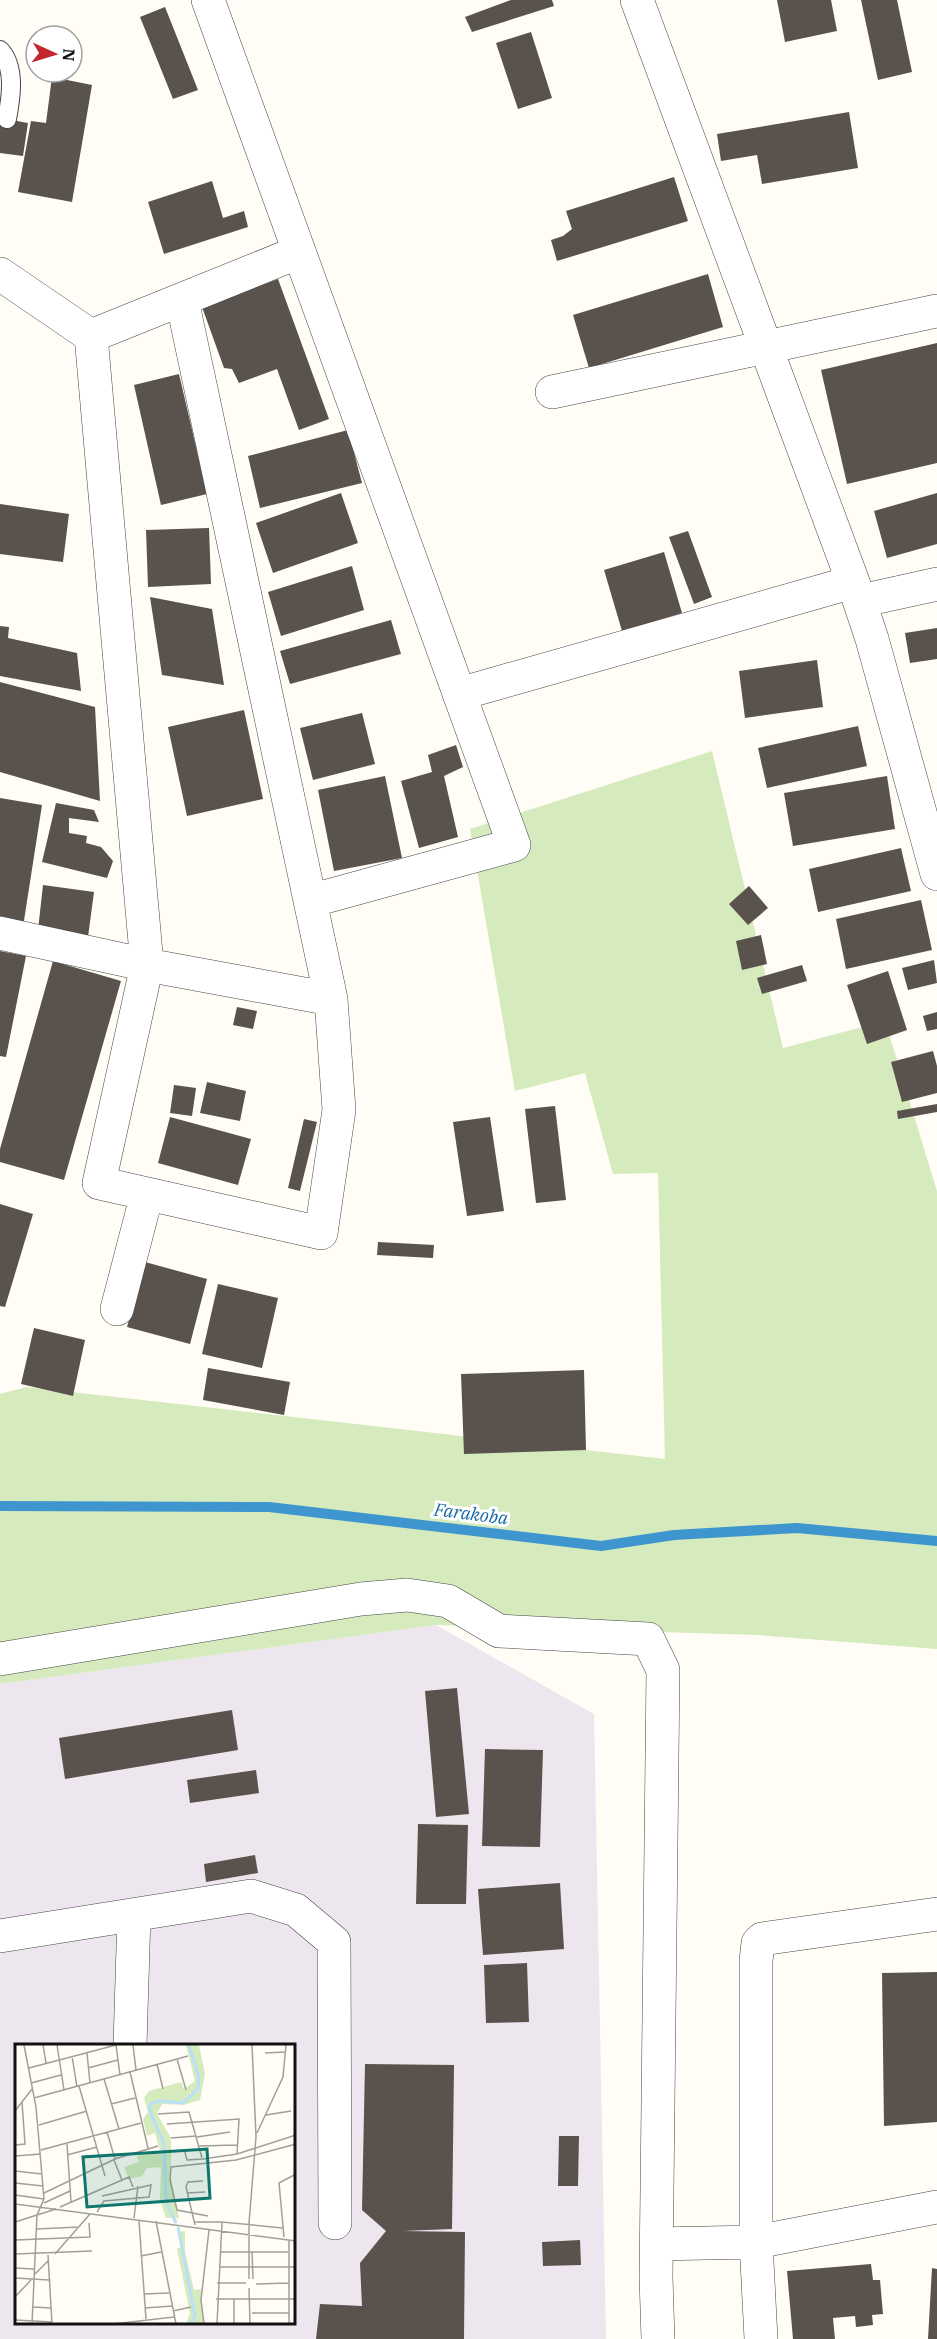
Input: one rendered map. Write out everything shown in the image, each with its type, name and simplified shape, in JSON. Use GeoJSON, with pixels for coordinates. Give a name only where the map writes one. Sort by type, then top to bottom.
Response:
{"type":"FeatureCollection","features":[{"type":"Feature","properties":{"kind":"street"},"geometry":{"type":"LineString","coordinates":[[208,0],[514,845],[309,901]]}},
{"type":"Feature","properties":{"kind":"street"},"geometry":{"type":"LineString","coordinates":[[637,0],[856,592],[937,874]]}},
{"type":"Feature","properties":{"kind":"street"},"geometry":{"type":"LineString","coordinates":[[91,336],[299,252]]}},
{"type":"Feature","properties":{"kind":"street"},"geometry":{"type":"LineString","coordinates":[[0,274],[91,336]]}},
{"type":"Feature","properties":{"kind":"street"},"geometry":{"type":"LineString","coordinates":[[91,336],[147,964],[99,1183],[321,1233],[339,1110],[331,999],[182,300]]}},
{"type":"Feature","properties":{"kind":"street"},"geometry":{"type":"LineString","coordinates":[[552,392],[937,311]]}},
{"type":"Feature","properties":{"kind":"street"},"geometry":{"type":"LineString","coordinates":[[459,694],[856,592],[937,584]]}},
{"type":"Feature","properties":{"kind":"street"},"geometry":{"type":"LineString","coordinates":[[0,933],[331,999]]}},
{"type":"Feature","properties":{"kind":"street"},"geometry":{"type":"LineString","coordinates":[[117,1309],[147,1194]]}},
{"type":"Feature","properties":{"kind":"street"},"geometry":{"type":"LineString","coordinates":[[0,1659],[361,1599],[407,1595],[448,1601],[499,1631],[648,1639],[663,1670],[656,2244],[657,2339]]}},
{"type":"Feature","properties":{"kind":"street"},"geometry":{"type":"LineString","coordinates":[[0,1936],[250,1896],[296,1910],[334,1942],[335,2223]]}},
{"type":"Feature","properties":{"kind":"street"},"geometry":{"type":"LineString","coordinates":[[761,2339],[756,2242],[756,1961],[758,1943],[762,1939],[937,1914]]}},
{"type":"Feature","properties":{"kind":"street"},"geometry":{"type":"LineString","coordinates":[[129,2044],[134,1915]]}},
{"type":"Feature","properties":{"kind":"street"},"geometry":{"type":"LineString","coordinates":[[656,2244],[756,2242],[937,2207]]}},
{"type":"Feature","properties":{"kind":"lane"},"geometry":{"type":"LineString","coordinates":[[0,50],[6,57],[11,83],[7,119]]}},
{"type":"Feature","properties":{"kind":"shaded area"},"geometry":{"type":"Polygon","coordinates":[[[436,1625],[594,1714],[606,2339],[0,2339],[0,1684],[436,1625]]]}},
{"type":"Feature","properties":{"kind":"green space"},"geometry":{"type":"Polygon","coordinates":[[[712,751],[783,1048],[885,1021],[937,1191],[937,1649],[757,1635],[436,1625],[0,1684],[0,1394],[27,1387],[665,1459],[658,1173],[613,1174],[585,1073],[515,1091],[470,829],[712,751]]]}},
{"type":"Feature","properties":{"kind":"building"},"geometry":{"type":"Polygon","coordinates":[[[511,0],[552,0],[554,6],[472,32],[465,17],[511,0]]]}},
{"type":"Feature","properties":{"kind":"building"},"geometry":{"type":"Polygon","coordinates":[[[777,0],[831,0],[837,31],[785,42],[777,0]]]}},
{"type":"Feature","properties":{"kind":"building"},"geometry":{"type":"Polygon","coordinates":[[[861,0],[897,0],[912,72],[878,80],[861,0]]]}},
{"type":"Feature","properties":{"kind":"building"},"geometry":{"type":"Polygon","coordinates":[[[165,7],[198,90],[173,99],[140,17],[165,7]]]}},
{"type":"Feature","properties":{"kind":"building"},"geometry":{"type":"Polygon","coordinates":[[[531,32],[552,98],[518,109],[496,43],[531,32]]]}},
{"type":"Feature","properties":{"kind":"building"},"geometry":{"type":"Polygon","coordinates":[[[51,84],[92,85],[72,202],[18,192],[31,121],[46,123],[51,84]]]}},
{"type":"Feature","properties":{"kind":"building"},"geometry":{"type":"Polygon","coordinates":[[[849,112],[858,168],[762,184],[757,155],[721,161],[717,134],[849,112]]]}},
{"type":"Feature","properties":{"kind":"building"},"geometry":{"type":"Polygon","coordinates":[[[0,118],[28,123],[23,156],[0,153],[0,118]]]}},
{"type":"Feature","properties":{"kind":"building"},"geometry":{"type":"Polygon","coordinates":[[[674,177],[688,221],[557,261],[551,240],[563,236],[572,229],[566,211],[674,177]]]}},
{"type":"Feature","properties":{"kind":"building"},"geometry":{"type":"Polygon","coordinates":[[[212,181],[223,218],[244,211],[248,227],[164,254],[148,202],[212,181]]]}},
{"type":"Feature","properties":{"kind":"building"},"geometry":{"type":"Polygon","coordinates":[[[708,274],[723,327],[589,368],[573,315],[708,274]]]}},
{"type":"Feature","properties":{"kind":"building"},"geometry":{"type":"Polygon","coordinates":[[[278,279],[329,419],[299,430],[277,369],[239,383],[232,369],[224,368],[202,307],[278,279]]]}},
{"type":"Feature","properties":{"kind":"building"},"geometry":{"type":"Polygon","coordinates":[[[937,343],[937,463],[847,484],[821,370],[937,343]]]}},
{"type":"Feature","properties":{"kind":"building"},"geometry":{"type":"Polygon","coordinates":[[[179,374],[207,494],[161,505],[134,385],[179,374]]]}},
{"type":"Feature","properties":{"kind":"building"},"geometry":{"type":"Polygon","coordinates":[[[348,430],[362,483],[260,508],[248,456],[348,430]]]}},
{"type":"Feature","properties":{"kind":"building"},"geometry":{"type":"Polygon","coordinates":[[[341,493],[358,543],[273,573],[256,523],[341,493]]]}},
{"type":"Feature","properties":{"kind":"building"},"geometry":{"type":"Polygon","coordinates":[[[937,493],[937,544],[887,558],[874,511],[937,493]]]}},
{"type":"Feature","properties":{"kind":"building"},"geometry":{"type":"Polygon","coordinates":[[[0,504],[69,514],[63,562],[0,554],[0,504]]]}},
{"type":"Feature","properties":{"kind":"building"},"geometry":{"type":"Polygon","coordinates":[[[209,528],[211,584],[148,587],[146,530],[209,528]]]}},
{"type":"Feature","properties":{"kind":"building"},"geometry":{"type":"Polygon","coordinates":[[[688,531],[712,597],[694,604],[669,537],[688,531]]]}},
{"type":"Feature","properties":{"kind":"building"},"geometry":{"type":"Polygon","coordinates":[[[664,552],[682,613],[622,631],[604,570],[664,552]]]}},
{"type":"Feature","properties":{"kind":"building"},"geometry":{"type":"Polygon","coordinates":[[[352,566],[364,610],[281,636],[268,592],[352,566]]]}},
{"type":"Feature","properties":{"kind":"building"},"geometry":{"type":"Polygon","coordinates":[[[150,597],[212,609],[224,685],[162,675],[150,597]]]}},
{"type":"Feature","properties":{"kind":"building"},"geometry":{"type":"Polygon","coordinates":[[[391,620],[401,654],[290,684],[280,651],[391,620]]]}},
{"type":"Feature","properties":{"kind":"building"},"geometry":{"type":"Polygon","coordinates":[[[0,626],[9,627],[8,638],[77,653],[81,691],[0,676],[0,626]]]}},
{"type":"Feature","properties":{"kind":"building"},"geometry":{"type":"Polygon","coordinates":[[[937,628],[937,659],[910,663],[905,633],[937,628]]]}},
{"type":"Feature","properties":{"kind":"building"},"geometry":{"type":"Polygon","coordinates":[[[817,660],[823,707],[745,718],[739,671],[817,660]]]}},
{"type":"Feature","properties":{"kind":"building"},"geometry":{"type":"Polygon","coordinates":[[[0,682],[95,707],[100,801],[0,772],[0,682]]]}},
{"type":"Feature","properties":{"kind":"building"},"geometry":{"type":"Polygon","coordinates":[[[244,710],[263,799],[187,816],[168,727],[244,710]]]}},
{"type":"Feature","properties":{"kind":"building"},"geometry":{"type":"Polygon","coordinates":[[[362,713],[375,764],[313,780],[300,728],[362,713]]]}},
{"type":"Feature","properties":{"kind":"building"},"geometry":{"type":"Polygon","coordinates":[[[858,726],[867,766],[767,788],[758,748],[858,726]]]}},
{"type":"Feature","properties":{"kind":"building"},"geometry":{"type":"Polygon","coordinates":[[[456,745],[463,767],[444,776],[458,837],[419,848],[401,781],[432,772],[428,755],[456,745]]]}},
{"type":"Feature","properties":{"kind":"building"},"geometry":{"type":"Polygon","coordinates":[[[385,776],[402,858],[334,871],[318,790],[385,776]]]}},
{"type":"Feature","properties":{"kind":"building"},"geometry":{"type":"Polygon","coordinates":[[[887,776],[895,829],[793,846],[784,793],[887,776]]]}},
{"type":"Feature","properties":{"kind":"building"},"geometry":{"type":"Polygon","coordinates":[[[0,798],[42,805],[23,927],[0,923],[0,798]]]}},
{"type":"Feature","properties":{"kind":"building"},"geometry":{"type":"Polygon","coordinates":[[[56,803],[94,810],[99,822],[69,818],[69,833],[87,836],[86,843],[101,847],[113,861],[107,878],[42,862],[56,803]]]}},
{"type":"Feature","properties":{"kind":"building"},"geometry":{"type":"Polygon","coordinates":[[[901,848],[911,891],[818,912],[809,869],[901,848]]]}},
{"type":"Feature","properties":{"kind":"building"},"geometry":{"type":"Polygon","coordinates":[[[43,885],[94,892],[88,937],[38,930],[43,885]]]}},
{"type":"Feature","properties":{"kind":"building"},"geometry":{"type":"Polygon","coordinates":[[[749,886],[768,908],[748,925],[729,904],[749,886]]]}},
{"type":"Feature","properties":{"kind":"building"},"geometry":{"type":"Polygon","coordinates":[[[921,900],[932,950],[846,969],[836,919],[921,900]]]}},
{"type":"Feature","properties":{"kind":"building"},"geometry":{"type":"Polygon","coordinates":[[[761,935],[767,964],[742,970],[736,941],[761,935]]]}},
{"type":"Feature","properties":{"kind":"building"},"geometry":{"type":"Polygon","coordinates":[[[0,951],[26,956],[6,1057],[0,1056],[0,951]]]}},
{"type":"Feature","properties":{"kind":"building"},"geometry":{"type":"Polygon","coordinates":[[[934,960],[937,983],[908,990],[902,968],[934,960]]]}},
{"type":"Feature","properties":{"kind":"building"},"geometry":{"type":"Polygon","coordinates":[[[53,961],[121,981],[64,1180],[0,1162],[0,1149],[53,961]]]}},
{"type":"Feature","properties":{"kind":"building"},"geometry":{"type":"Polygon","coordinates":[[[802,965],[807,981],[762,994],[757,978],[802,965]]]}},
{"type":"Feature","properties":{"kind":"building"},"geometry":{"type":"Polygon","coordinates":[[[888,971],[907,1030],[867,1044],[847,985],[888,971]]]}},
{"type":"Feature","properties":{"kind":"building"},"geometry":{"type":"Polygon","coordinates":[[[237,1007],[257,1011],[253,1029],[233,1025],[237,1007]]]}},
{"type":"Feature","properties":{"kind":"building"},"geometry":{"type":"Polygon","coordinates":[[[937,1012],[937,1029],[927,1031],[923,1016],[937,1012]]]}},
{"type":"Feature","properties":{"kind":"building"},"geometry":{"type":"Polygon","coordinates":[[[933,1051],[937,1066],[937,1093],[902,1102],[891,1062],[933,1051]]]}},
{"type":"Feature","properties":{"kind":"building"},"geometry":{"type":"Polygon","coordinates":[[[207,1082],[246,1091],[240,1121],[200,1113],[207,1082]]]}},
{"type":"Feature","properties":{"kind":"building"},"geometry":{"type":"Polygon","coordinates":[[[174,1085],[196,1088],[192,1116],[170,1113],[174,1085]]]}},
{"type":"Feature","properties":{"kind":"building"},"geometry":{"type":"Polygon","coordinates":[[[937,1104],[937,1112],[898,1119],[897,1111],[937,1104]]]}},
{"type":"Feature","properties":{"kind":"building"},"geometry":{"type":"Polygon","coordinates":[[[555,1106],[566,1200],[536,1203],[525,1109],[555,1106]]]}},
{"type":"Feature","properties":{"kind":"building"},"geometry":{"type":"Polygon","coordinates":[[[170,1117],[251,1139],[238,1185],[158,1163],[170,1117]]]}},
{"type":"Feature","properties":{"kind":"building"},"geometry":{"type":"Polygon","coordinates":[[[490,1117],[504,1211],[467,1216],[453,1122],[490,1117]]]}},
{"type":"Feature","properties":{"kind":"building"},"geometry":{"type":"Polygon","coordinates":[[[304,1119],[317,1122],[300,1191],[288,1188],[304,1119]]]}},
{"type":"Feature","properties":{"kind":"building"},"geometry":{"type":"Polygon","coordinates":[[[0,1204],[33,1214],[5,1307],[0,1306],[0,1204]]]}},
{"type":"Feature","properties":{"kind":"building"},"geometry":{"type":"Polygon","coordinates":[[[378,1242],[434,1245],[433,1258],[377,1255],[378,1242]]]}},
{"type":"Feature","properties":{"kind":"building"},"geometry":{"type":"Polygon","coordinates":[[[145,1262],[207,1279],[190,1344],[127,1327],[145,1262]]]}},
{"type":"Feature","properties":{"kind":"building"},"geometry":{"type":"Polygon","coordinates":[[[218,1284],[278,1298],[262,1368],[202,1354],[218,1284]]]}},
{"type":"Feature","properties":{"kind":"building"},"geometry":{"type":"Polygon","coordinates":[[[34,1328],[85,1340],[73,1396],[21,1384],[34,1328]]]}},
{"type":"Feature","properties":{"kind":"building"},"geometry":{"type":"Polygon","coordinates":[[[208,1368],[290,1382],[284,1415],[203,1400],[208,1368]]]}},
{"type":"Feature","properties":{"kind":"building"},"geometry":{"type":"Polygon","coordinates":[[[584,1370],[586,1450],[464,1454],[461,1374],[584,1370]]]}},
{"type":"Feature","properties":{"kind":"building"},"geometry":{"type":"Polygon","coordinates":[[[457,1688],[469,1814],[436,1817],[425,1691],[457,1688]]]}},
{"type":"Feature","properties":{"kind":"building"},"geometry":{"type":"Polygon","coordinates":[[[232,1710],[238,1750],[65,1779],[59,1738],[232,1710]]]}},
{"type":"Feature","properties":{"kind":"building"},"geometry":{"type":"Polygon","coordinates":[[[485,1749],[543,1750],[540,1847],[482,1846],[485,1749]]]}},
{"type":"Feature","properties":{"kind":"building"},"geometry":{"type":"Polygon","coordinates":[[[256,1770],[259,1793],[190,1803],[187,1780],[256,1770]]]}},
{"type":"Feature","properties":{"kind":"building"},"geometry":{"type":"Polygon","coordinates":[[[418,1824],[468,1825],[466,1904],[416,1904],[418,1824]]]}},
{"type":"Feature","properties":{"kind":"building"},"geometry":{"type":"Polygon","coordinates":[[[255,1855],[258,1873],[206,1882],[204,1864],[255,1855]]]}},
{"type":"Feature","properties":{"kind":"building"},"geometry":{"type":"Polygon","coordinates":[[[560,1883],[564,1949],[483,1955],[478,1889],[560,1883]]]}},
{"type":"Feature","properties":{"kind":"building"},"geometry":{"type":"Polygon","coordinates":[[[527,1963],[529,2022],[486,2023],[484,1965],[527,1963]]]}},
{"type":"Feature","properties":{"kind":"building"},"geometry":{"type":"Polygon","coordinates":[[[937,1972],[937,2122],[884,2126],[882,1973],[937,1972]]]}},
{"type":"Feature","properties":{"kind":"building"},"geometry":{"type":"Polygon","coordinates":[[[365,2064],[454,2065],[452,2229],[403,2231],[465,2232],[464,2339],[316,2339],[320,2304],[362,2306],[360,2263],[386,2231],[362,2210],[365,2064]]]}},
{"type":"Feature","properties":{"kind":"building"},"geometry":{"type":"Polygon","coordinates":[[[559,2136],[579,2136],[578,2186],[558,2186],[559,2136]]]}},
{"type":"Feature","properties":{"kind":"building"},"geometry":{"type":"Polygon","coordinates":[[[580,2240],[581,2265],[543,2266],[542,2242],[580,2240]]]}},
{"type":"Feature","properties":{"kind":"building"},"geometry":{"type":"Polygon","coordinates":[[[871,2264],[873,2280],[880,2280],[883,2314],[872,2315],[873,2325],[856,2327],[855,2316],[833,2318],[835,2339],[793,2339],[787,2271],[871,2264]]]}},
{"type":"Feature","properties":{"kind":"building"},"geometry":{"type":"Polygon","coordinates":[[[932,2268],[937,2269],[937,2339],[928,2339],[932,2268]]]}},
{"type":"Feature","properties":{"kind":"waterway","name":"Farakoba"},"geometry":{"type":"LineString","coordinates":[[0,1506],[269,1507],[601,1546],[674,1535],[797,1528],[937,1541]]}}]}
